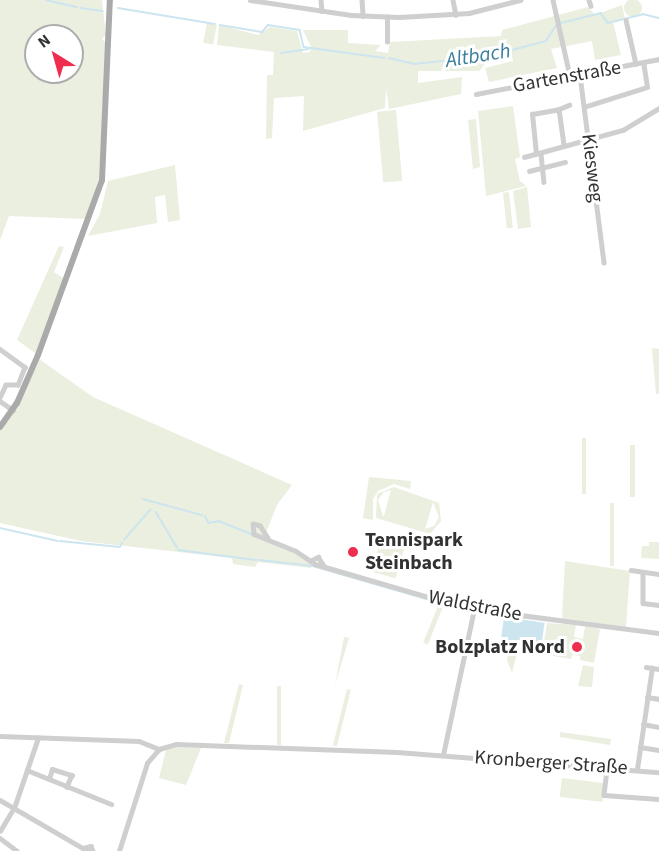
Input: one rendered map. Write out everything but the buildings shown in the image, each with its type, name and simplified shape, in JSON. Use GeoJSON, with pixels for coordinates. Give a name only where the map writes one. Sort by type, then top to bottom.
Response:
{"type":"FeatureCollection","features":[{"type":"Feature","properties":{"kind":"main road"},"geometry":{"type":"LineString","coordinates":[[0,427],[13,410],[38,355],[102,180],[110,0]]}},
{"type":"Feature","properties":{"kind":"street"},"geometry":{"type":"LineString","coordinates":[[250,0],[363,16],[387,17],[456,15],[520,0]]}},
{"type":"Feature","properties":{"kind":"street"},"geometry":{"type":"LineString","coordinates":[[321,0],[322,10]]}},
{"type":"Feature","properties":{"kind":"street"},"geometry":{"type":"LineString","coordinates":[[362,0],[363,16]]}},
{"type":"Feature","properties":{"kind":"street"},"geometry":{"type":"LineString","coordinates":[[453,0],[456,15]]}},
{"type":"Feature","properties":{"kind":"street"},"geometry":{"type":"LineString","coordinates":[[553,0],[570,76]]}},
{"type":"Feature","properties":{"kind":"street"},"geometry":{"type":"LineString","coordinates":[[589,0],[591,6]]}},
{"type":"Feature","properties":{"kind":"street"},"geometry":{"type":"LineString","coordinates":[[387,17],[387,42]]}},
{"type":"Feature","properties":{"kind":"street"},"geometry":{"type":"LineString","coordinates":[[626,20],[636,64]]}},
{"type":"Feature","properties":{"kind":"street","name":"Gartenstraße"},"geometry":{"type":"LineString","coordinates":[[476,94],[659,59]]}},
{"type":"Feature","properties":{"kind":"street"},"geometry":{"type":"LineString","coordinates":[[584,107],[647,87],[643,63]]}},
{"type":"Feature","properties":{"kind":"street","name":"Kiesweg"},"geometry":{"type":"LineString","coordinates":[[580,75],[604,262]]}},
{"type":"Feature","properties":{"kind":"street"},"geometry":{"type":"LineString","coordinates":[[544,182],[529,115],[569,105]]}},
{"type":"Feature","properties":{"kind":"street"},"geometry":{"type":"LineString","coordinates":[[524,158],[623,130],[659,108]]}},
{"type":"Feature","properties":{"kind":"street"},"geometry":{"type":"LineString","coordinates":[[559,109],[564,146]]}},
{"type":"Feature","properties":{"kind":"street"},"geometry":{"type":"LineString","coordinates":[[529,171],[565,162]]}},
{"type":"Feature","properties":{"kind":"street"},"geometry":{"type":"LineString","coordinates":[[0,350],[25,363],[18,385],[6,386],[0,381]]}},
{"type":"Feature","properties":{"kind":"street"},"geometry":{"type":"LineString","coordinates":[[6,386],[0,400],[13,410]]}},
{"type":"Feature","properties":{"kind":"street","name":"Waldstraße"},"geometry":{"type":"LineString","coordinates":[[268,539],[255,523],[255,534],[324,567],[474,609],[659,633]]}},
{"type":"Feature","properties":{"kind":"street"},"geometry":{"type":"LineString","coordinates":[[631,570],[659,574]]}},
{"type":"Feature","properties":{"kind":"street"},"geometry":{"type":"LineString","coordinates":[[643,572],[643,603],[659,605]]}},
{"type":"Feature","properties":{"kind":"street"},"geometry":{"type":"LineString","coordinates":[[443,756],[474,609]]}},
{"type":"Feature","properties":{"kind":"street"},"geometry":{"type":"LineString","coordinates":[[637,770],[649,667],[659,669]]}},
{"type":"Feature","properties":{"kind":"street"},"geometry":{"type":"LineString","coordinates":[[647,697],[659,699]]}},
{"type":"Feature","properties":{"kind":"street"},"geometry":{"type":"LineString","coordinates":[[643,724],[659,727]]}},
{"type":"Feature","properties":{"kind":"street"},"geometry":{"type":"LineString","coordinates":[[0,736],[147,743],[157,751],[146,767],[119,851]]}},
{"type":"Feature","properties":{"kind":"street"},"geometry":{"type":"LineString","coordinates":[[0,831],[14,808],[38,738]]}},
{"type":"Feature","properties":{"kind":"street","name":"Kronberger Straße"},"geometry":{"type":"LineString","coordinates":[[157,751],[191,744],[443,756],[607,770],[659,772]]}},
{"type":"Feature","properties":{"kind":"street"},"geometry":{"type":"LineString","coordinates":[[640,747],[659,750]]}},
{"type":"Feature","properties":{"kind":"street"},"geometry":{"type":"LineString","coordinates":[[49,779],[52,769],[72,775],[67,787]]}},
{"type":"Feature","properties":{"kind":"street"},"geometry":{"type":"LineString","coordinates":[[27,770],[111,804]]}},
{"type":"Feature","properties":{"kind":"street"},"geometry":{"type":"LineString","coordinates":[[607,770],[604,795],[659,799]]}},
{"type":"Feature","properties":{"kind":"street"},"geometry":{"type":"LineString","coordinates":[[0,800],[85,850],[91,846],[93,851]]}},
{"type":"Feature","properties":{"kind":"street"},"geometry":{"type":"LineString","coordinates":[[0,838],[17,851]]}},
{"type":"Feature","properties":{"kind":"shaded area"},"geometry":{"type":"Polygon","coordinates":[[[633,-1],[639,2],[642,8],[639,14],[633,17],[627,14],[624,8],[627,2],[633,-1]]]}},
{"type":"Feature","properties":{"kind":"shaded area"},"geometry":{"type":"Polygon","coordinates":[[[0,0],[102,0],[106,35],[102,39],[106,43],[99,177],[87,219],[9,216],[0,240],[0,0]]]}},
{"type":"Feature","properties":{"kind":"shaded area"},"geometry":{"type":"Polygon","coordinates":[[[622,5],[625,19],[613,22],[621,55],[595,60],[592,41],[551,49],[557,68],[489,82],[485,68],[513,61],[511,51],[493,55],[479,71],[418,71],[418,83],[462,77],[461,94],[389,109],[386,87],[385,108],[303,131],[304,96],[274,98],[272,138],[266,139],[267,75],[273,75],[274,52],[217,45],[219,25],[258,35],[270,27],[297,31],[303,53],[310,52],[311,47],[303,30],[348,30],[348,43],[381,45],[375,51],[388,53],[390,42],[501,36],[502,30],[588,7],[595,15],[622,5]]]}},
{"type":"Feature","properties":{"kind":"shaded area"},"geometry":{"type":"Polygon","coordinates":[[[207,23],[217,25],[213,45],[203,43],[207,23]]]}},
{"type":"Feature","properties":{"kind":"shaded area"},"geometry":{"type":"Polygon","coordinates":[[[513,106],[520,157],[515,159],[520,181],[526,186],[486,196],[478,111],[513,106]]]}},
{"type":"Feature","properties":{"kind":"shaded area"},"geometry":{"type":"Polygon","coordinates":[[[396,110],[402,181],[383,182],[377,112],[396,110]]]}},
{"type":"Feature","properties":{"kind":"shaded area"},"geometry":{"type":"Polygon","coordinates":[[[476,119],[480,167],[473,169],[468,120],[476,119]]]}},
{"type":"Feature","properties":{"kind":"shaded area"},"geometry":{"type":"Polygon","coordinates":[[[175,165],[180,220],[168,222],[165,195],[155,197],[157,223],[88,236],[100,214],[108,181],[175,165]]]}},
{"type":"Feature","properties":{"kind":"shaded area"},"geometry":{"type":"Polygon","coordinates":[[[527,187],[531,227],[518,229],[513,191],[527,187]]]}},
{"type":"Feature","properties":{"kind":"shaded area"},"geometry":{"type":"Polygon","coordinates":[[[509,192],[513,228],[507,228],[503,193],[509,192]]]}},
{"type":"Feature","properties":{"kind":"shaded area"},"geometry":{"type":"Polygon","coordinates":[[[59,246],[64,247],[54,272],[66,280],[38,355],[17,340],[59,246]]]}},
{"type":"Feature","properties":{"kind":"shaded area"},"geometry":{"type":"Polygon","coordinates":[[[652,348],[659,349],[659,394],[656,394],[652,348]]]}},
{"type":"Feature","properties":{"kind":"shaded area"},"geometry":{"type":"Polygon","coordinates":[[[39,359],[93,397],[292,485],[277,505],[264,538],[312,561],[311,568],[258,562],[255,567],[233,564],[232,558],[81,541],[0,523],[0,429],[39,359]]]}},
{"type":"Feature","properties":{"kind":"shaded area"},"geometry":{"type":"Polygon","coordinates":[[[582,438],[586,438],[586,494],[582,494],[582,438]]]}},
{"type":"Feature","properties":{"kind":"shaded area"},"geometry":{"type":"Polygon","coordinates":[[[630,445],[635,445],[635,497],[630,497],[630,445]]]}},
{"type":"Feature","properties":{"kind":"shaded area"},"geometry":{"type":"Polygon","coordinates":[[[369,477],[411,481],[410,489],[394,484],[378,491],[373,499],[373,520],[363,518],[369,477]]]}},
{"type":"Feature","properties":{"kind":"shaded area"},"geometry":{"type":"Polygon","coordinates":[[[394,487],[439,503],[441,521],[430,534],[376,518],[377,494],[394,487]],[[391,490],[384,492],[378,500],[383,516],[384,516],[391,490]],[[433,502],[425,529],[434,526],[439,517],[433,502]]]}},
{"type":"Feature","properties":{"kind":"shaded area"},"geometry":{"type":"Polygon","coordinates":[[[610,503],[614,503],[614,566],[610,566],[610,503]]]}},
{"type":"Feature","properties":{"kind":"shaded area"},"geometry":{"type":"Polygon","coordinates":[[[382,535],[406,542],[396,578],[372,572],[382,535]]]}},
{"type":"Feature","properties":{"kind":"shaded area"},"geometry":{"type":"Polygon","coordinates":[[[649,542],[659,542],[659,559],[641,558],[642,546],[649,546],[649,542]]]}},
{"type":"Feature","properties":{"kind":"shaded area"},"geometry":{"type":"Polygon","coordinates":[[[565,561],[630,571],[626,627],[562,618],[565,561]]]}},
{"type":"Feature","properties":{"kind":"shaded area"},"geometry":{"type":"Polygon","coordinates":[[[440,601],[445,603],[428,645],[423,643],[440,601]]]}},
{"type":"Feature","properties":{"kind":"shaded area"},"geometry":{"type":"Polygon","coordinates":[[[547,623],[576,625],[574,637],[583,639],[585,626],[600,629],[594,663],[580,660],[580,656],[572,655],[571,659],[542,654],[547,623]]]}},
{"type":"Feature","properties":{"kind":"shaded area"},"geometry":{"type":"Polygon","coordinates":[[[344,637],[349,638],[335,685],[344,637]]]}},
{"type":"Feature","properties":{"kind":"shaded area"},"geometry":{"type":"Polygon","coordinates":[[[509,648],[518,649],[512,673],[507,660],[509,648]]]}},
{"type":"Feature","properties":{"kind":"shaded area"},"geometry":{"type":"Polygon","coordinates":[[[583,665],[594,667],[592,687],[578,686],[583,665]]]}},
{"type":"Feature","properties":{"kind":"shaded area"},"geometry":{"type":"Polygon","coordinates":[[[239,684],[243,685],[229,743],[224,743],[239,684]]]}},
{"type":"Feature","properties":{"kind":"shaded area"},"geometry":{"type":"Polygon","coordinates":[[[277,686],[281,686],[281,745],[277,745],[277,686]]]}},
{"type":"Feature","properties":{"kind":"shaded area"},"geometry":{"type":"Polygon","coordinates":[[[347,689],[351,690],[337,746],[333,745],[347,689]]]}},
{"type":"Feature","properties":{"kind":"shaded area"},"geometry":{"type":"Polygon","coordinates":[[[560,732],[611,739],[610,745],[560,737],[560,732]]]}},
{"type":"Feature","properties":{"kind":"shaded area"},"geometry":{"type":"Polygon","coordinates":[[[175,747],[201,748],[186,785],[159,778],[166,750],[175,747]]]}},
{"type":"Feature","properties":{"kind":"shaded area"},"geometry":{"type":"Polygon","coordinates":[[[562,778],[605,783],[602,802],[560,797],[562,778]]]}},
{"type":"Feature","properties":{"kind":"water"},"geometry":{"type":"Polygon","coordinates":[[[504,617],[545,623],[541,648],[500,643],[504,617]]]}},
{"type":"Feature","properties":{"kind":"waterway","name":"Altbach"},"geometry":{"type":"LineString","coordinates":[[46,0],[77,7]]}},
{"type":"Feature","properties":{"kind":"waterway","name":"Altbach"},"geometry":{"type":"LineString","coordinates":[[81,8],[103,11]]}},
{"type":"Feature","properties":{"kind":"waterway","name":"Altbach"},"geometry":{"type":"LineString","coordinates":[[118,8],[215,24]]}},
{"type":"Feature","properties":{"kind":"waterway","name":"Altbach"},"geometry":{"type":"LineString","coordinates":[[561,23],[601,13],[608,23],[643,14],[659,18]]}},
{"type":"Feature","properties":{"kind":"waterway","name":"Altbach"},"geometry":{"type":"LineString","coordinates":[[389,58],[414,64],[490,56],[546,41],[557,24]]}},
{"type":"Feature","properties":{"kind":"waterway","name":"Altbach"},"geometry":{"type":"LineString","coordinates":[[220,25],[262,32],[268,25],[300,30],[304,47],[384,58]]}},
{"type":"Feature","properties":{"kind":"waterway","name":"Altbach"},"geometry":{"type":"LineString","coordinates":[[281,53],[309,49]]}},
{"type":"Feature","properties":{"kind":"waterway"},"geometry":{"type":"LineString","coordinates":[[143,499],[202,515]]}},
{"type":"Feature","properties":{"kind":"waterway"},"geometry":{"type":"LineString","coordinates":[[124,540],[150,510]]}},
{"type":"Feature","properties":{"kind":"waterway"},"geometry":{"type":"LineString","coordinates":[[156,512],[177,547]]}},
{"type":"Feature","properties":{"kind":"waterway"},"geometry":{"type":"LineString","coordinates":[[205,516],[209,523],[219,521],[252,534]]}},
{"type":"Feature","properties":{"kind":"waterway"},"geometry":{"type":"LineString","coordinates":[[0,528],[58,541]]}},
{"type":"Feature","properties":{"kind":"waterway"},"geometry":{"type":"LineString","coordinates":[[60,541],[120,547],[122,543]]}},
{"type":"Feature","properties":{"kind":"waterway"},"geometry":{"type":"LineString","coordinates":[[178,550],[256,560]]}},
{"type":"Feature","properties":{"kind":"waterway"},"geometry":{"type":"LineString","coordinates":[[259,560],[313,566],[468,611]]}},
{"type":"Feature","properties":{"kind":"waterway"},"geometry":{"type":"LineString","coordinates":[[476,612],[495,614]]}},
{"type":"Feature","properties":{"kind":"place","name":"Tennispark Steinbach"},"geometry":{"type":"Point","coordinates":[353,552]}},
{"type":"Feature","properties":{"kind":"place","name":"Bolzplatz Nord"},"geometry":{"type":"Point","coordinates":[577,647]}}]}
